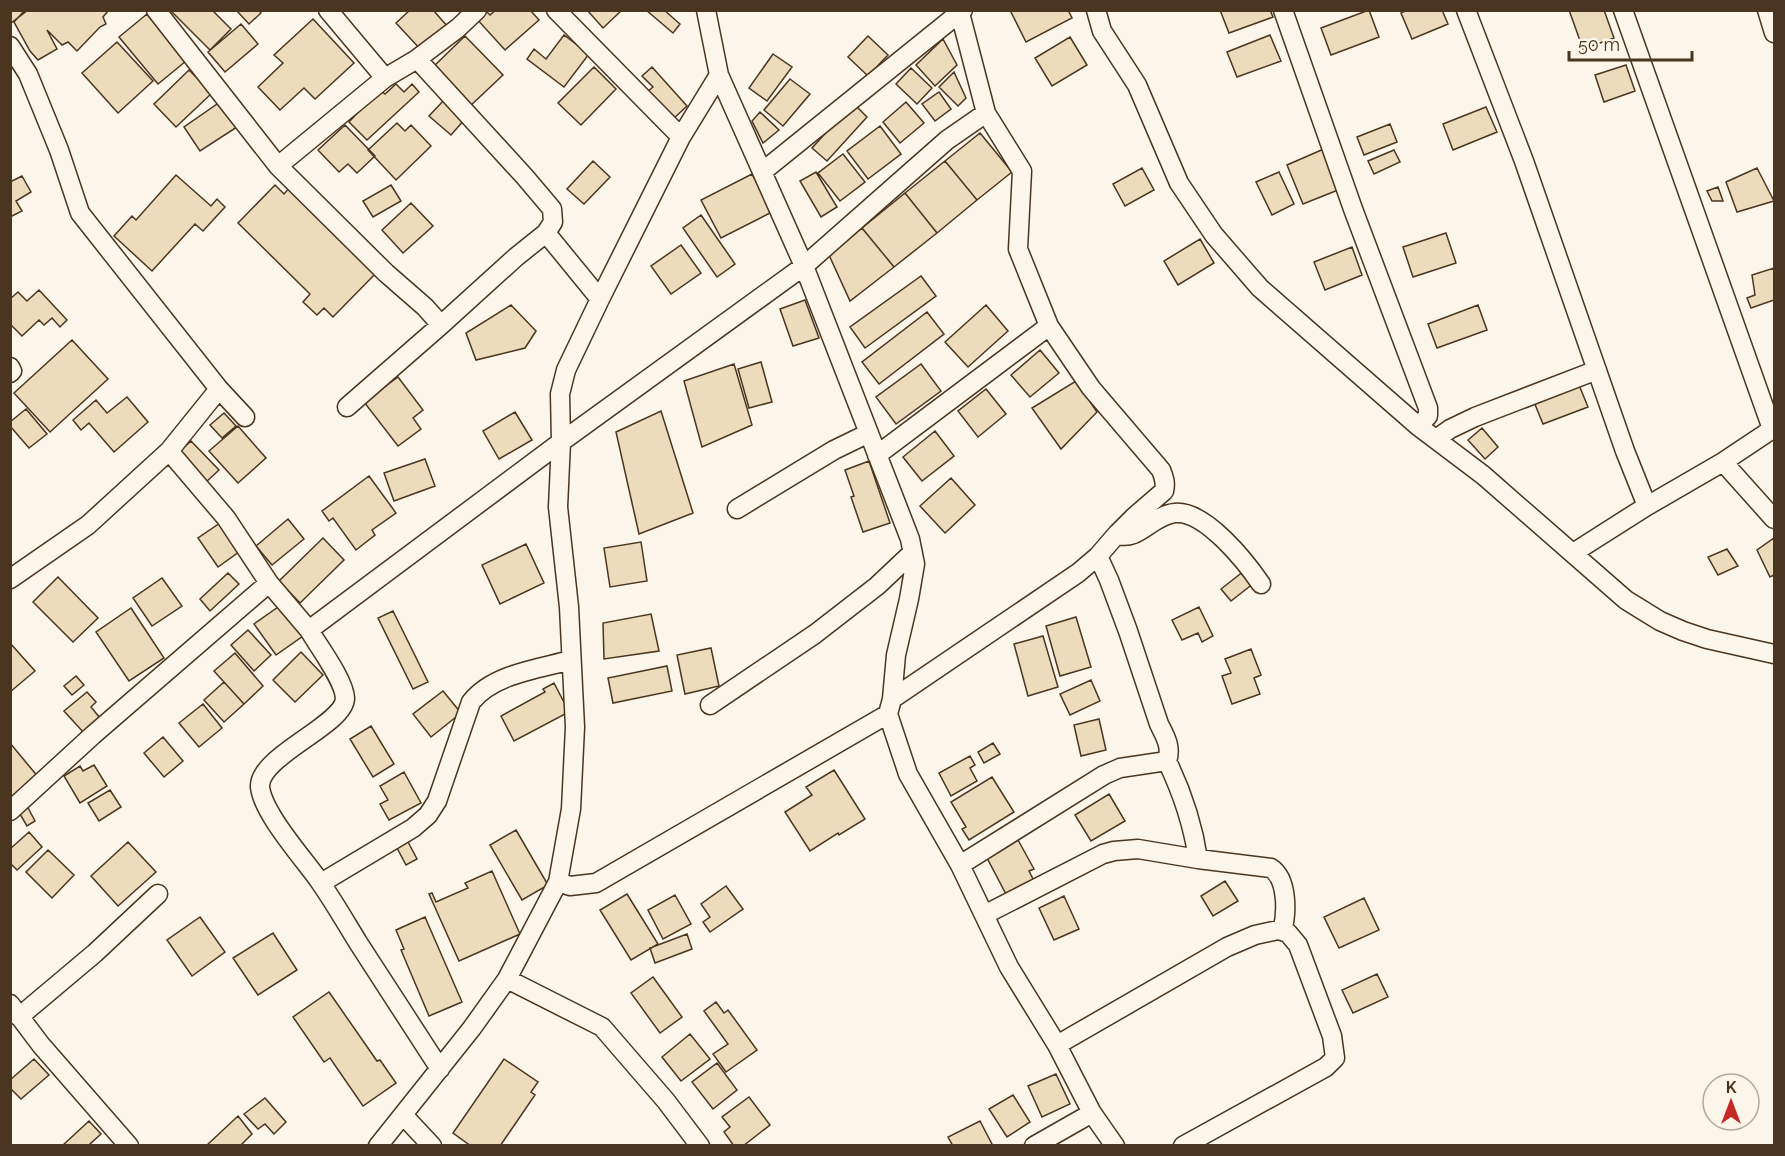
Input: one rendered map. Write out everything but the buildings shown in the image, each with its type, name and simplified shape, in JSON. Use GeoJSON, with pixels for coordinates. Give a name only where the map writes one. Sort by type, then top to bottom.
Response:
{"type":"FeatureCollection","features":[{"type":"Feature","properties":{"kind":"street"},"geometry":{"type":"LineString","coordinates":[[156,10],[278,166],[441,325]]}},
{"type":"Feature","properties":{"kind":"street"},"geometry":{"type":"LineString","coordinates":[[328,10],[385,78]]}},
{"type":"Feature","properties":{"kind":"street"},"geometry":{"type":"LineString","coordinates":[[278,166],[385,78],[417,59],[458,28],[477,10]]}},
{"type":"Feature","properties":{"kind":"street"},"geometry":{"type":"LineString","coordinates":[[555,10],[681,137]]}},
{"type":"Feature","properties":{"kind":"street"},"geometry":{"type":"LineString","coordinates":[[706,10],[718,75],[804,266],[910,539],[915,564],[896,656],[890,706],[908,774],[960,865],[1009,967],[1057,1045],[1092,1113],[1115,1146]]}},
{"type":"Feature","properties":{"kind":"street"},"geometry":{"type":"LineString","coordinates":[[1096,10],[1102,31],[1137,85],[1179,183],[1214,235],[1260,288],[1418,426],[1483,475],[1626,600],[1660,621],[1683,631],[1707,639],[1774,654]]}},
{"type":"Feature","properties":{"kind":"street"},"geometry":{"type":"LineString","coordinates":[[1283,10],[1353,209],[1428,408],[1428,416],[1418,426]]}},
{"type":"Feature","properties":{"kind":"street"},"geometry":{"type":"LineString","coordinates":[[1466,10],[1524,161],[1625,451],[1647,506]]}},
{"type":"Feature","properties":{"kind":"street"},"geometry":{"type":"LineString","coordinates":[[1573,553],[1647,506],[1723,462],[1773,428],[1623,10]]}},
{"type":"Feature","properties":{"kind":"street"},"geometry":{"type":"LineString","coordinates":[[1767,10],[1774,33]]}},
{"type":"Feature","properties":{"kind":"street"},"geometry":{"type":"LineString","coordinates":[[558,882],[570,886],[596,883],[890,706],[1078,573],[1164,491],[1164,477],[1161,470],[1091,388],[1049,326],[1018,249],[1022,171],[986,113],[961,12],[762,172]]}},
{"type":"Feature","properties":{"kind":"street"},"geometry":{"type":"LineString","coordinates":[[10,46],[28,74],[59,150],[80,213],[219,389],[245,417]]}},
{"type":"Feature","properties":{"kind":"street"},"geometry":{"type":"LineString","coordinates":[[347,407],[546,233],[553,222],[552,209],[417,59]]}},
{"type":"Feature","properties":{"kind":"street"},"geometry":{"type":"LineString","coordinates":[[378,1146],[472,1028],[507,979],[558,882],[572,809],[574,727],[569,607],[558,507],[561,442],[560,393],[566,370],[600,299],[681,137],[718,75]]}},
{"type":"Feature","properties":{"kind":"street"},"geometry":{"type":"LineString","coordinates":[[309,630],[561,442],[804,266],[947,140],[986,113]]}},
{"type":"Feature","properties":{"kind":"street"},"geometry":{"type":"LineString","coordinates":[[546,233],[600,299]]}},
{"type":"Feature","properties":{"kind":"street"},"geometry":{"type":"LineString","coordinates":[[878,455],[1049,326]]}},
{"type":"Feature","properties":{"kind":"street"},"geometry":{"type":"LineString","coordinates":[[10,367],[12,371],[10,373]]}},
{"type":"Feature","properties":{"kind":"street"},"geometry":{"type":"LineString","coordinates":[[1436,439],[1474,417],[1597,370]]}},
{"type":"Feature","properties":{"kind":"street"},"geometry":{"type":"LineString","coordinates":[[10,579],[88,525],[169,452],[219,389]]}},
{"type":"Feature","properties":{"kind":"street"},"geometry":{"type":"LineString","coordinates":[[738,509],[834,450],[869,433]]}},
{"type":"Feature","properties":{"kind":"street"},"geometry":{"type":"LineString","coordinates":[[169,452],[226,518],[269,583],[309,630],[340,681],[345,698],[343,705],[331,720],[306,737],[264,773],[260,784],[262,797],[285,836],[321,883],[440,1069]]}},
{"type":"Feature","properties":{"kind":"street"},"geometry":{"type":"LineString","coordinates":[[1723,462],[1774,519]]}},
{"type":"Feature","properties":{"kind":"street"},"geometry":{"type":"LineString","coordinates":[[1117,534],[1130,536],[1137,534],[1164,515],[1177,513],[1190,515],[1238,552],[1261,584]]}},
{"type":"Feature","properties":{"kind":"street"},"geometry":{"type":"LineString","coordinates":[[710,705],[815,634],[877,586],[912,553]]}},
{"type":"Feature","properties":{"kind":"street"},"geometry":{"type":"LineString","coordinates":[[1098,556],[1109,580],[1168,744],[1167,761],[1180,788],[1198,859]]}},
{"type":"Feature","properties":{"kind":"street"},"geometry":{"type":"LineString","coordinates":[[10,811],[93,735],[269,583]]}},
{"type":"Feature","properties":{"kind":"street"},"geometry":{"type":"LineString","coordinates":[[321,883],[412,828],[428,815],[437,801],[471,702],[481,691],[502,679],[571,660]]}},
{"type":"Feature","properties":{"kind":"street"},"geometry":{"type":"LineString","coordinates":[[960,865],[1104,775],[1120,768],[1167,761]]}},
{"type":"Feature","properties":{"kind":"street"},"geometry":{"type":"LineString","coordinates":[[984,915],[1103,854],[1138,849],[1274,870],[1279,876],[1286,906],[1282,931]]}},
{"type":"Feature","properties":{"kind":"street"},"geometry":{"type":"LineString","coordinates":[[129,1146],[48,1053],[15,1010],[95,953],[158,894]]}},
{"type":"Feature","properties":{"kind":"street"},"geometry":{"type":"LineString","coordinates":[[1057,1045],[1227,947],[1268,931],[1278,930],[1288,933],[1298,945],[1332,1036],[1335,1058],[1326,1067],[1183,1146]]}},
{"type":"Feature","properties":{"kind":"street"},"geometry":{"type":"LineString","coordinates":[[507,979],[602,1027],[666,1101],[700,1146]]}},
{"type":"Feature","properties":{"kind":"street"},"geometry":{"type":"LineString","coordinates":[[1034,1146],[1092,1113]]}},
{"type":"Feature","properties":{"kind":"street"},"geometry":{"type":"LineString","coordinates":[[403,1115],[432,1146]]}}]}
